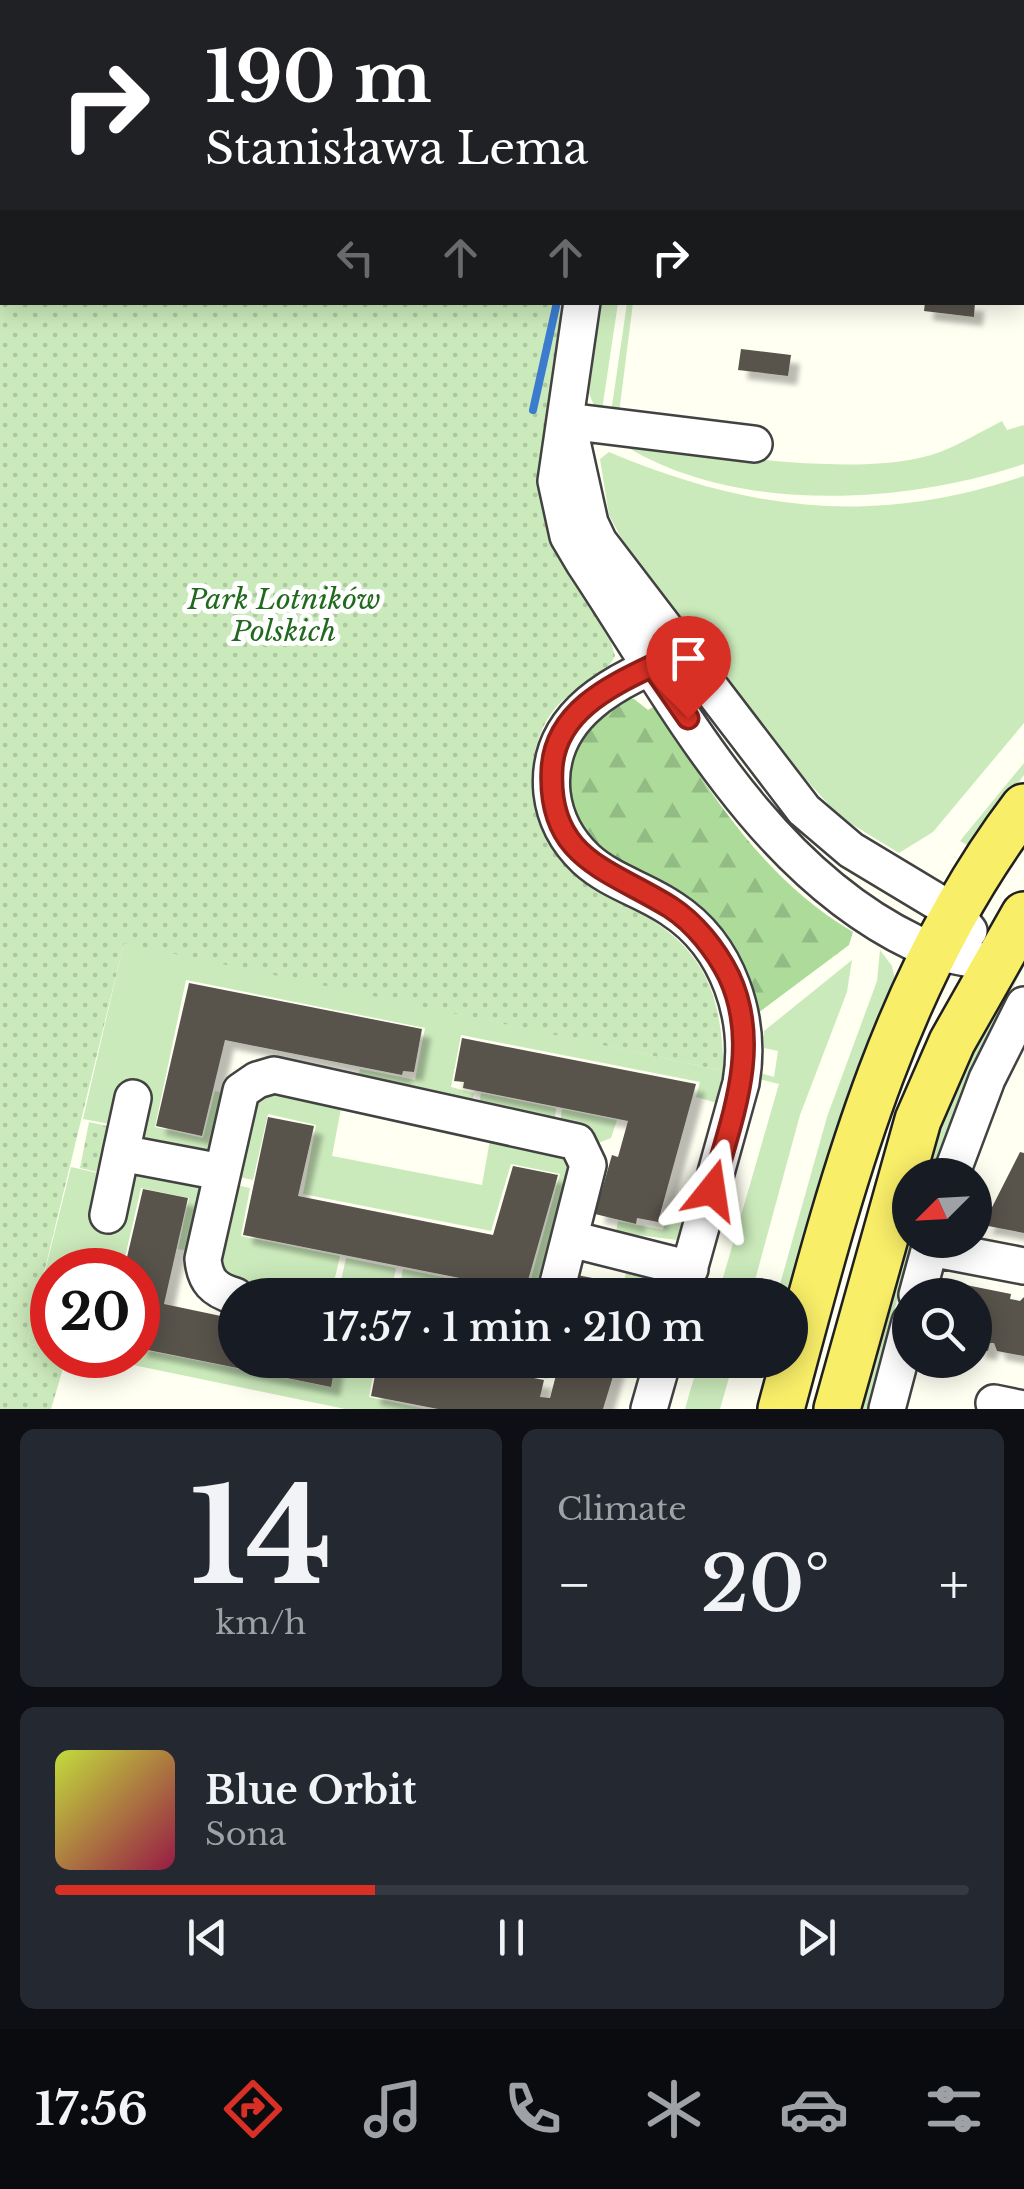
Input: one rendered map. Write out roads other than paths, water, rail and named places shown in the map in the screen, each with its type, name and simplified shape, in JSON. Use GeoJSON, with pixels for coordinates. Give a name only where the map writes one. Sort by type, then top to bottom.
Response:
{"type":"FeatureCollection","features":[{"type":"Feature","properties":{"kind":"main road"},"geometry":{"type":"LineString","coordinates":[[781,1409],[856,1135],[944,931],[1024,807]]}},
{"type":"Feature","properties":{"kind":"main road"},"geometry":{"type":"LineString","coordinates":[[837,1409],[918,1120],[952,1042],[1024,915]]}},
{"type":"Feature","properties":{"kind":"street"},"geometry":{"type":"LineString","coordinates":[[582,305],[567,421],[590,523],[667,660],[804,810],[944,931],[996,964]]}},
{"type":"Feature","properties":{"kind":"street"},"geometry":{"type":"LineString","coordinates":[[567,421],[754,444]]}},
{"type":"Feature","properties":{"kind":"street"},"geometry":{"type":"LineString","coordinates":[[667,660],[599,694],[576,716],[559,740],[552,784],[554,806],[573,846],[606,874],[671,908],[692,924],[713,950],[739,1004],[746,1053],[741,1084],[687,1278]]}},
{"type":"Feature","properties":{"kind":"street"},"geometry":{"type":"LineString","coordinates":[[957,1158],[987,1079],[1024,1005]]}},
{"type":"Feature","properties":{"kind":"street"},"geometry":{"type":"LineString","coordinates":[[218,1290],[204,1270],[221,1172],[242,1091],[256,1080],[274,1075],[576,1142],[588,1165],[560,1278]]}},
{"type":"Feature","properties":{"kind":"street"},"geometry":{"type":"LineString","coordinates":[[108,1215],[132,1098]]}},
{"type":"Feature","properties":{"kind":"street"},"geometry":{"type":"LineString","coordinates":[[121,1153],[221,1172]]}},
{"type":"Feature","properties":{"kind":"street"},"geometry":{"type":"LineString","coordinates":[[571,1239],[675,1278]]}},
{"type":"Feature","properties":{"kind":"street"},"geometry":{"type":"LineString","coordinates":[[990,1258],[1024,1266]]}},
{"type":"Feature","properties":{"kind":"street"},"geometry":{"type":"LineString","coordinates":[[648,1409],[657,1378]]}},
{"type":"Feature","properties":{"kind":"street"},"geometry":{"type":"LineString","coordinates":[[887,1409],[895,1378]]}},
{"type":"Feature","properties":{"kind":"waterway"},"geometry":{"type":"LineString","coordinates":[[533,410],[556,305]]}},
{"type":"Feature","properties":{"kind":"park label","name":"Park Lotników Polskich"},"geometry":{"type":"Point","coordinates":[284,615]}}]}
